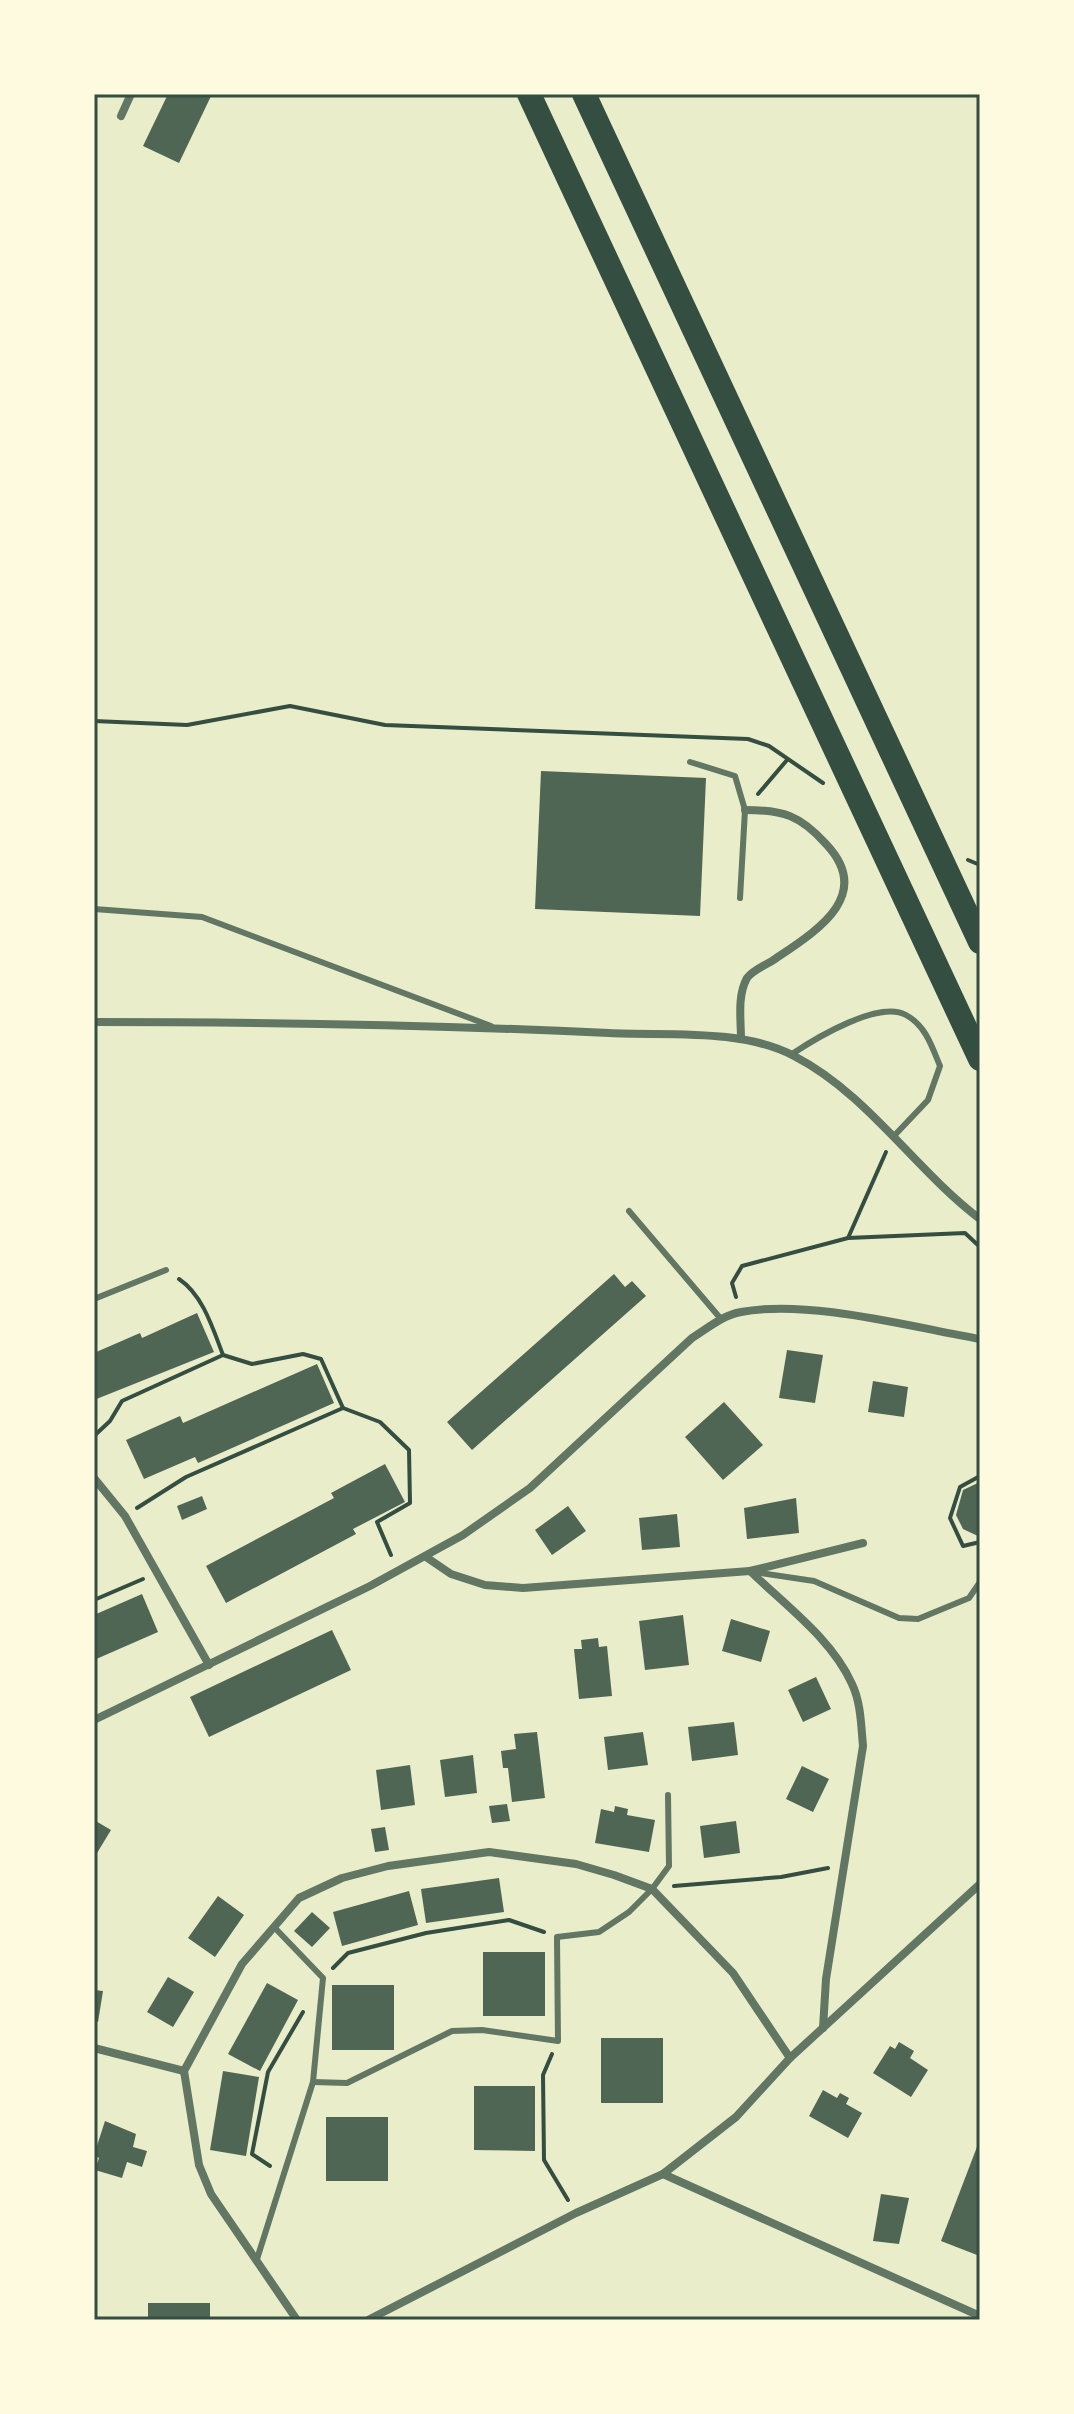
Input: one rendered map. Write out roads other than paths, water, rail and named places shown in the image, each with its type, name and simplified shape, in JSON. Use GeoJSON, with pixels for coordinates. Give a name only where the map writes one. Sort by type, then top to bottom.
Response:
{"type":"FeatureCollection","features":[{"type":"Feature","properties":{"kind":"highway"},"geometry":{"type":"LineString","coordinates":[[529,94],[980,1059]]}},
{"type":"Feature","properties":{"kind":"highway"},"geometry":{"type":"LineString","coordinates":[[584,94],[980,942]]}},
{"type":"Feature","properties":{"kind":"street"},"geometry":{"type":"LineString","coordinates":[[121,116],[131,94]]}},
{"type":"Feature","properties":{"kind":"street"},"geometry":{"type":"LineString","coordinates":[[741,1039],[741,1000],[748,976],[831,918],[843,897],[845,875],[834,852],[810,827],[780,810],[745,810]]}},
{"type":"Feature","properties":{"kind":"street"},"geometry":{"type":"LineString","coordinates":[[94,1022],[495,1027],[741,1039],[792,1054],[825,1074],[893,1137],[943,1192],[980,1219]]}},
{"type":"Feature","properties":{"kind":"street"},"geometry":{"type":"LineString","coordinates":[[94,1720],[426,1557],[530,1488],[692,1338],[721,1319],[740,1312],[777,1309],[821,1312],[980,1339]]}},
{"type":"Feature","properties":{"kind":"street"},"geometry":{"type":"LineString","coordinates":[[94,1478],[125,1516],[209,1665]]}},
{"type":"Feature","properties":{"kind":"street"},"geometry":{"type":"LineString","coordinates":[[426,1557],[451,1574],[485,1585],[523,1588],[750,1571],[863,1543]]}},
{"type":"Feature","properties":{"kind":"street"},"geometry":{"type":"LineString","coordinates":[[750,1571],[821,1640],[852,1684],[863,1746],[826,1979],[823,2028]]}},
{"type":"Feature","properties":{"kind":"street"},"geometry":{"type":"LineString","coordinates":[[297,2320],[211,2194],[199,2165],[184,2071],[242,1964],[299,1898],[342,1878],[388,1866],[489,1852],[576,1864],[652,1889],[733,1973],[790,2058]]}},
{"type":"Feature","properties":{"kind":"street"},"geometry":{"type":"LineString","coordinates":[[368,2320],[576,2213],[663,2174],[736,2117],[790,2058],[980,1884]]}},
{"type":"Feature","properties":{"kind":"street"},"geometry":{"type":"LineString","coordinates":[[94,2048],[128,2054],[184,2071]]}},
{"type":"Feature","properties":{"kind":"street"},"geometry":{"type":"LineString","coordinates":[[663,2174],[980,2316]]}},
{"type":"Feature","properties":{"kind":"lane"},"geometry":{"type":"LineString","coordinates":[[690,762],[735,776],[745,810],[740,898]]}},
{"type":"Feature","properties":{"kind":"lane"},"geometry":{"type":"LineString","coordinates":[[94,909],[202,917],[495,1027]]}},
{"type":"Feature","properties":{"kind":"lane"},"geometry":{"type":"LineString","coordinates":[[792,1054],[813,1040],[877,1012],[905,1014],[927,1034],[940,1066],[928,1100],[893,1137]]}},
{"type":"Feature","properties":{"kind":"lane"},"geometry":{"type":"LineString","coordinates":[[629,1211],[721,1319]]}},
{"type":"Feature","properties":{"kind":"lane"},"geometry":{"type":"LineString","coordinates":[[94,1299],[166,1270]]}},
{"type":"Feature","properties":{"kind":"lane"},"geometry":{"type":"LineString","coordinates":[[750,1571],[814,1581],[899,1618],[918,1619],[969,1598],[980,1582]]}},
{"type":"Feature","properties":{"kind":"lane"},"geometry":{"type":"LineString","coordinates":[[313,2082],[347,2083],[452,2031],[482,2030],[558,2041],[557,1937],[599,1932],[629,1912],[652,1889],[669,1866],[668,1795]]}},
{"type":"Feature","properties":{"kind":"lane"},"geometry":{"type":"LineString","coordinates":[[257,2259],[286,2177],[313,2082],[323,1978],[274,1927]]}}]}
